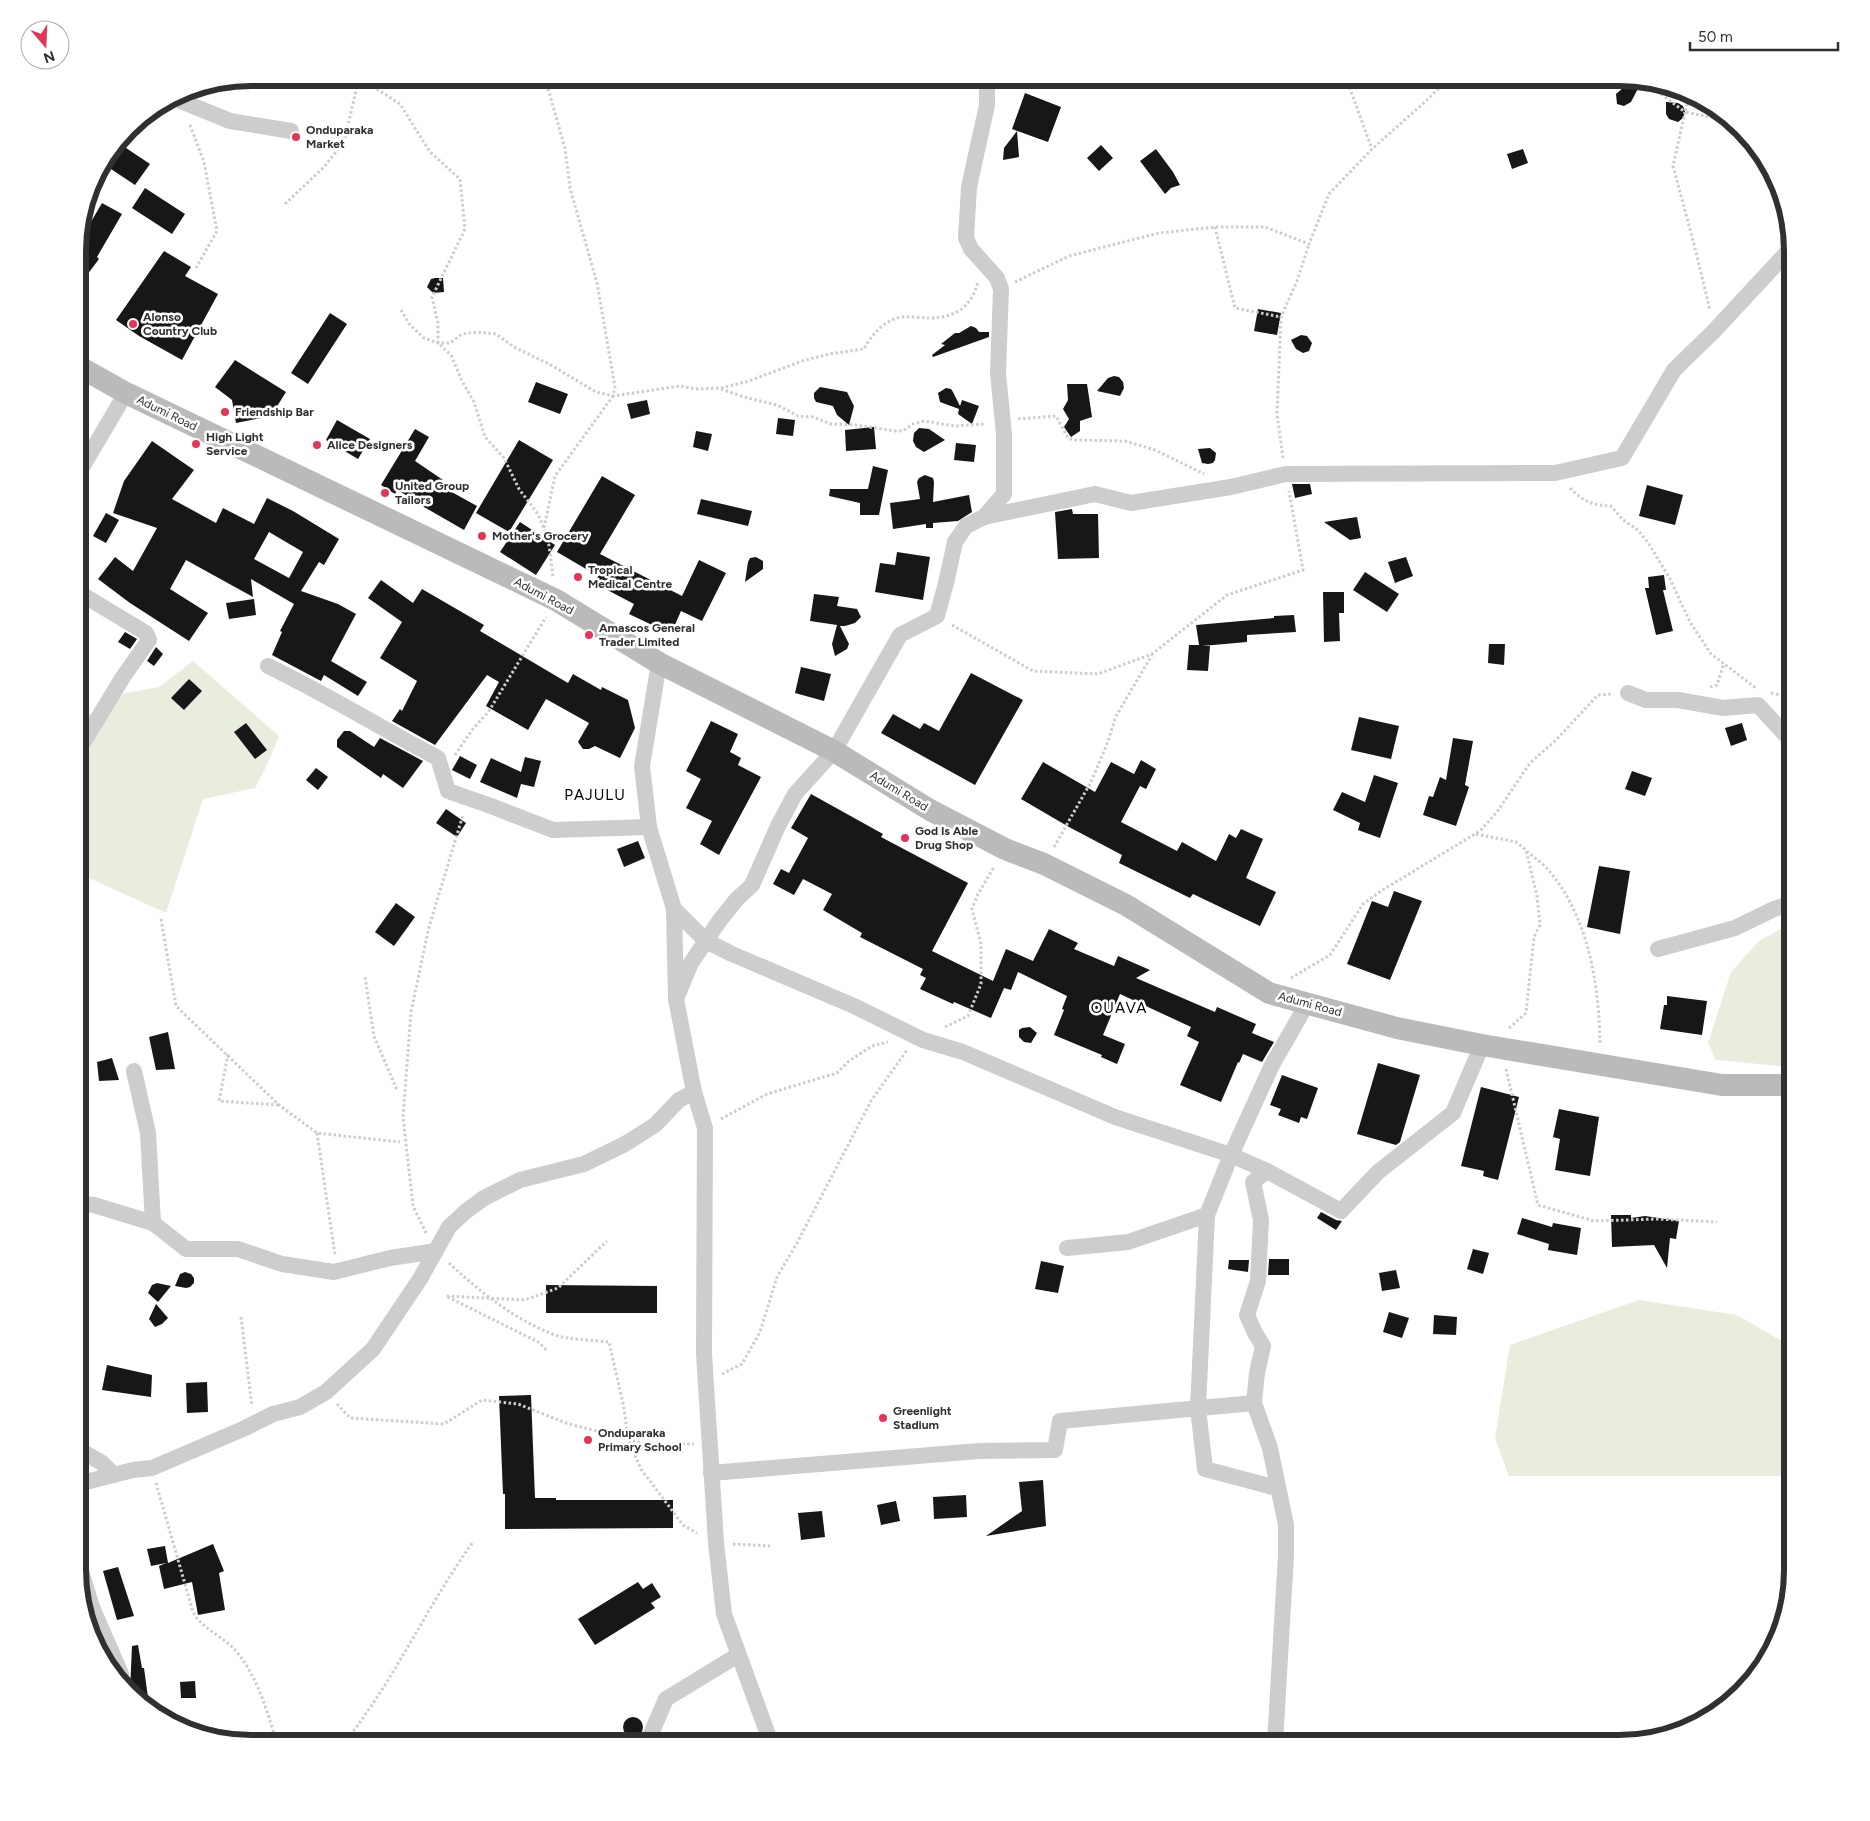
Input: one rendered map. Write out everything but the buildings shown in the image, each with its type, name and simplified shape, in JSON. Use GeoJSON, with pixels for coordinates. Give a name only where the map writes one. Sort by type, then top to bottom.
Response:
{"type":"FeatureCollection","features":[{"type":"Feature","properties":{"kind":"main road","name":"Adumi Road"},"geometry":{"type":"LineString","coordinates":[[87,371],[126,393],[556,600],[659,663],[834,751],[930,810],[1005,849],[1044,864],[1126,905],[1269,993],[1308,1002],[1397,1028],[1492,1047],[1722,1085],[1784,1085]]}},
{"type":"Feature","properties":{"kind":"street"},"geometry":{"type":"LineString","coordinates":[[984,517],[1004,494],[1002,420],[998,373],[1001,289],[997,278],[971,249],[966,238],[969,187],[987,105],[988,87]]}},
{"type":"Feature","properties":{"kind":"street"},"geometry":{"type":"LineString","coordinates":[[183,101],[230,121],[291,131]]}},
{"type":"Feature","properties":{"kind":"street"},"geometry":{"type":"LineString","coordinates":[[676,999],[691,963],[720,920],[736,900],[752,885],[778,826],[795,794],[834,751],[900,635],[937,616],[955,542],[966,526],[984,517],[1095,494],[1132,503],[1232,487],[1286,474],[1555,473],[1622,458],[1674,370],[1714,331],[1784,256]]}},
{"type":"Feature","properties":{"kind":"street"},"geometry":{"type":"LineString","coordinates":[[87,459],[126,393]]}},
{"type":"Feature","properties":{"kind":"street"},"geometry":{"type":"LineString","coordinates":[[87,597],[146,632],[149,640],[123,677],[87,737]]}},
{"type":"Feature","properties":{"kind":"street"},"geometry":{"type":"LineString","coordinates":[[659,663],[642,766],[649,827],[674,909],[676,999],[694,1092],[704,1128],[706,1166],[704,1353],[716,1543],[724,1614],[768,1735]]}},
{"type":"Feature","properties":{"kind":"street"},"geometry":{"type":"LineString","coordinates":[[268,666],[317,690],[380,728],[438,758],[448,791],[554,830],[649,827]]}},
{"type":"Feature","properties":{"kind":"street"},"geometry":{"type":"LineString","coordinates":[[1628,693],[1646,700],[1678,700],[1723,708],[1758,705],[1784,733]]}},
{"type":"Feature","properties":{"kind":"street"},"geometry":{"type":"LineString","coordinates":[[1658,949],[1734,928],[1784,906]]}},
{"type":"Feature","properties":{"kind":"street"},"geometry":{"type":"LineString","coordinates":[[674,909],[706,941],[732,954],[854,1006],[923,1040],[962,1052],[1115,1117],[1230,1155],[1267,1171],[1341,1211],[1378,1172],[1453,1113],[1492,1047]]}},
{"type":"Feature","properties":{"kind":"street"},"geometry":{"type":"LineString","coordinates":[[1277,1488],[1205,1469],[1198,1408],[1201,1356],[1201,1302],[1207,1215],[1230,1155],[1272,1065],[1308,1002]]}},
{"type":"Feature","properties":{"kind":"street"},"geometry":{"type":"LineString","coordinates":[[134,1071],[148,1133],[153,1223]]}},
{"type":"Feature","properties":{"kind":"street"},"geometry":{"type":"LineString","coordinates":[[86,1482],[152,1468],[244,1429],[273,1414],[300,1407],[326,1392],[373,1349],[420,1279],[449,1228],[465,1212],[484,1198],[520,1180],[584,1164],[625,1144],[655,1125],[679,1100],[694,1092]]}},
{"type":"Feature","properties":{"kind":"street"},"geometry":{"type":"LineString","coordinates":[[1267,1171],[1253,1182],[1261,1220],[1258,1281],[1247,1315],[1263,1346],[1257,1373],[1254,1403],[1270,1448],[1286,1525],[1276,1735]]}},
{"type":"Feature","properties":{"kind":"street"},"geometry":{"type":"LineString","coordinates":[[86,1204],[153,1223],[186,1249],[238,1249],[282,1264],[334,1272],[390,1258],[436,1251]]}},
{"type":"Feature","properties":{"kind":"street"},"geometry":{"type":"LineString","coordinates":[[1067,1248],[1128,1242],[1207,1215]]}},
{"type":"Feature","properties":{"kind":"street"},"geometry":{"type":"LineString","coordinates":[[711,1473],[979,1451],[1055,1450],[1060,1421],[1254,1403]]}},
{"type":"Feature","properties":{"kind":"street"},"geometry":{"type":"LineString","coordinates":[[86,1454],[102,1463],[114,1475]]}},
{"type":"Feature","properties":{"kind":"street"},"geometry":{"type":"LineString","coordinates":[[88,1595],[118,1667]]}},
{"type":"Feature","properties":{"kind":"street"},"geometry":{"type":"LineString","coordinates":[[651,1735],[666,1699],[738,1655]]}},
{"type":"Feature","properties":{"kind":"path"},"geometry":{"type":"LineString","coordinates":[[285,204],[324,167],[344,142],[358,87]]}},
{"type":"Feature","properties":{"kind":"path"},"geometry":{"type":"LineString","coordinates":[[374,87],[400,104],[430,152],[460,179],[465,229],[432,297],[438,323],[438,343],[450,355],[474,402],[485,437],[504,458],[519,489],[538,514],[552,559],[556,600],[489,711],[472,730],[454,757]]}},
{"type":"Feature","properties":{"kind":"path"},"geometry":{"type":"LineString","coordinates":[[544,529],[555,476],[613,396],[615,386],[597,283],[570,188],[565,148],[548,87]]}},
{"type":"Feature","properties":{"kind":"path"},"geometry":{"type":"LineString","coordinates":[[1349,87],[1372,149]]}},
{"type":"Feature","properties":{"kind":"path"},"geometry":{"type":"LineString","coordinates":[[937,616],[1033,671],[1098,674],[1152,654],[1227,595],[1303,570],[1277,414],[1281,317],[1297,281],[1309,244],[1329,194],[1372,149],[1440,87]]}},
{"type":"Feature","properties":{"kind":"path"},"geometry":{"type":"LineString","coordinates":[[1656,90],[1685,112],[1717,118]]}},
{"type":"Feature","properties":{"kind":"path"},"geometry":{"type":"LineString","coordinates":[[1688,101],[1673,166],[1694,244],[1714,331]]}},
{"type":"Feature","properties":{"kind":"path"},"geometry":{"type":"LineString","coordinates":[[179,102],[204,162],[217,231],[196,268]]}},
{"type":"Feature","properties":{"kind":"path"},"geometry":{"type":"LineString","coordinates":[[1001,289],[1070,256],[1159,233],[1215,227],[1265,227],[1309,244]]}},
{"type":"Feature","properties":{"kind":"path"},"geometry":{"type":"LineString","coordinates":[[1215,227],[1234,308],[1281,317]]}},
{"type":"Feature","properties":{"kind":"path"},"geometry":{"type":"LineString","coordinates":[[401,310],[410,325],[424,338],[438,343],[450,342],[462,334],[476,332],[496,334],[514,347],[551,365],[596,392],[613,396],[680,386],[696,389],[721,388],[750,381],[802,361],[829,354],[864,349],[878,329],[900,317],[943,318],[959,312],[972,300],[978,284],[979,264],[971,249]]}},
{"type":"Feature","properties":{"kind":"path"},"geometry":{"type":"LineString","coordinates":[[721,388],[744,397],[777,405],[798,416],[813,417],[830,424],[856,424],[895,431],[903,431],[913,424],[924,422],[972,426],[1002,420],[1056,416],[1068,438],[1075,440],[1125,441],[1155,450],[1232,487]]}},
{"type":"Feature","properties":{"kind":"path"},"geometry":{"type":"LineString","coordinates":[[1555,473],[1577,495],[1592,505],[1611,506],[1623,520],[1638,530],[1649,544],[1711,654],[1760,691]]}},
{"type":"Feature","properties":{"kind":"path"},"geometry":{"type":"LineString","coordinates":[[1044,864],[1091,782],[1108,744],[1116,716],[1152,654]]}},
{"type":"Feature","properties":{"kind":"path"},"geometry":{"type":"LineString","coordinates":[[1704,690],[1717,685],[1724,664]]}},
{"type":"Feature","properties":{"kind":"path"},"geometry":{"type":"LineString","coordinates":[[1768,692],[1784,695]]}},
{"type":"Feature","properties":{"kind":"path"},"geometry":{"type":"LineString","coordinates":[[1269,993],[1330,954],[1363,904],[1384,889],[1480,831],[1497,812],[1530,763],[1598,696],[1628,693]]}},
{"type":"Feature","properties":{"kind":"path"},"geometry":{"type":"LineString","coordinates":[[448,791],[465,807],[429,927],[411,1012],[403,1117],[413,1206],[436,1251],[474,1286],[518,1317],[556,1336],[609,1342],[624,1408],[628,1439],[641,1469],[683,1525],[716,1543],[770,1546]]}},
{"type":"Feature","properties":{"kind":"path"},"geometry":{"type":"LineString","coordinates":[[1476,834],[1516,842],[1550,872],[1577,914],[1593,971],[1600,1017],[1600,1065]]}},
{"type":"Feature","properties":{"kind":"path"},"geometry":{"type":"LineString","coordinates":[[706,1383],[742,1364],[760,1332],[777,1278],[871,1101],[907,1049],[968,1016],[980,984],[981,944],[972,909],[978,894],[1005,849]]}},
{"type":"Feature","properties":{"kind":"path"},"geometry":{"type":"LineString","coordinates":[[1526,850],[1537,896],[1540,925],[1534,937],[1526,1014],[1507,1030],[1492,1047],[1538,1204],[1594,1220],[1656,1219],[1717,1222]]}},
{"type":"Feature","properties":{"kind":"path"},"geometry":{"type":"LineString","coordinates":[[161,918],[176,1006],[279,1105],[317,1133],[400,1142]]}},
{"type":"Feature","properties":{"kind":"path"},"geometry":{"type":"LineString","coordinates":[[365,977],[374,1036],[397,1090]]}},
{"type":"Feature","properties":{"kind":"path"},"geometry":{"type":"LineString","coordinates":[[704,1128],[768,1094],[837,1073],[849,1061],[872,1046],[889,1042]]}},
{"type":"Feature","properties":{"kind":"path"},"geometry":{"type":"LineString","coordinates":[[228,1054],[219,1101],[279,1105]]}},
{"type":"Feature","properties":{"kind":"path"},"geometry":{"type":"LineString","coordinates":[[317,1133],[338,1271]]}},
{"type":"Feature","properties":{"kind":"path"},"geometry":{"type":"LineString","coordinates":[[546,1350],[540,1343],[446,1296],[525,1300],[558,1288],[607,1241]]}},
{"type":"Feature","properties":{"kind":"path"},"geometry":{"type":"LineString","coordinates":[[241,1317],[252,1408]]}},
{"type":"Feature","properties":{"kind":"path"},"geometry":{"type":"LineString","coordinates":[[326,1392],[350,1418],[444,1424],[482,1400],[518,1404],[566,1423],[645,1444],[710,1444]]}},
{"type":"Feature","properties":{"kind":"path"},"geometry":{"type":"LineString","coordinates":[[152,1468],[193,1612],[197,1619],[219,1635],[236,1651],[253,1675],[274,1735]]}},
{"type":"Feature","properties":{"kind":"path"},"geometry":{"type":"LineString","coordinates":[[351,1735],[367,1715],[405,1654],[450,1574],[473,1542]]}},
{"type":"Feature","properties":{"kind":"shaded area"},"geometry":{"type":"Polygon","coordinates":[[[193,661],[279,736],[255,788],[203,799],[166,913],[87,877],[87,712],[93,715],[125,693],[159,687],[193,661]]]}},
{"type":"Feature","properties":{"kind":"shaded area"},"geometry":{"type":"Polygon","coordinates":[[[1784,927],[1784,1066],[1716,1060],[1708,1043],[1731,972],[1760,940],[1784,927]]]}},
{"type":"Feature","properties":{"kind":"shaded area"},"geometry":{"type":"Polygon","coordinates":[[[1639,1300],[1737,1315],[1784,1342],[1784,1476],[1509,1476],[1495,1438],[1510,1345],[1639,1300]]]}},
{"type":"Feature","properties":{"kind":"place","name":"Onduparaka Market"},"geometry":{"type":"Point","coordinates":[296,137]}},
{"type":"Feature","properties":{"kind":"place","name":"Alonso Country Club"},"geometry":{"type":"Point","coordinates":[133,324]}},
{"type":"Feature","properties":{"kind":"place","name":"Friendship Bar"},"geometry":{"type":"Point","coordinates":[225,412]}},
{"type":"Feature","properties":{"kind":"place","name":"High Light Service"},"geometry":{"type":"Point","coordinates":[196,444]}},
{"type":"Feature","properties":{"kind":"place","name":"Alice Designers"},"geometry":{"type":"Point","coordinates":[317,445]}},
{"type":"Feature","properties":{"kind":"place","name":"United Group Tailors"},"geometry":{"type":"Point","coordinates":[385,493]}},
{"type":"Feature","properties":{"kind":"place","name":"Mother's Grocery"},"geometry":{"type":"Point","coordinates":[482,536]}},
{"type":"Feature","properties":{"kind":"place","name":"Tropical Medical Centre"},"geometry":{"type":"Point","coordinates":[578,577]}},
{"type":"Feature","properties":{"kind":"place","name":"Amascos General Trader Limited"},"geometry":{"type":"Point","coordinates":[589,635]}},
{"type":"Feature","properties":{"kind":"place","name":"God Is Able Drug Shop"},"geometry":{"type":"Point","coordinates":[905,838]}},
{"type":"Feature","properties":{"kind":"place","name":"Greenlight Stadium"},"geometry":{"type":"Point","coordinates":[883,1418]}},
{"type":"Feature","properties":{"kind":"place","name":"Onduparaka Primary School"},"geometry":{"type":"Point","coordinates":[588,1440]}},
{"type":"Feature","properties":{"kind":"district","name":"PAJULU"},"geometry":{"type":"Point","coordinates":[595,795]}},
{"type":"Feature","properties":{"kind":"district","name":"OUAVA"},"geometry":{"type":"Point","coordinates":[1119,1008]}}]}
